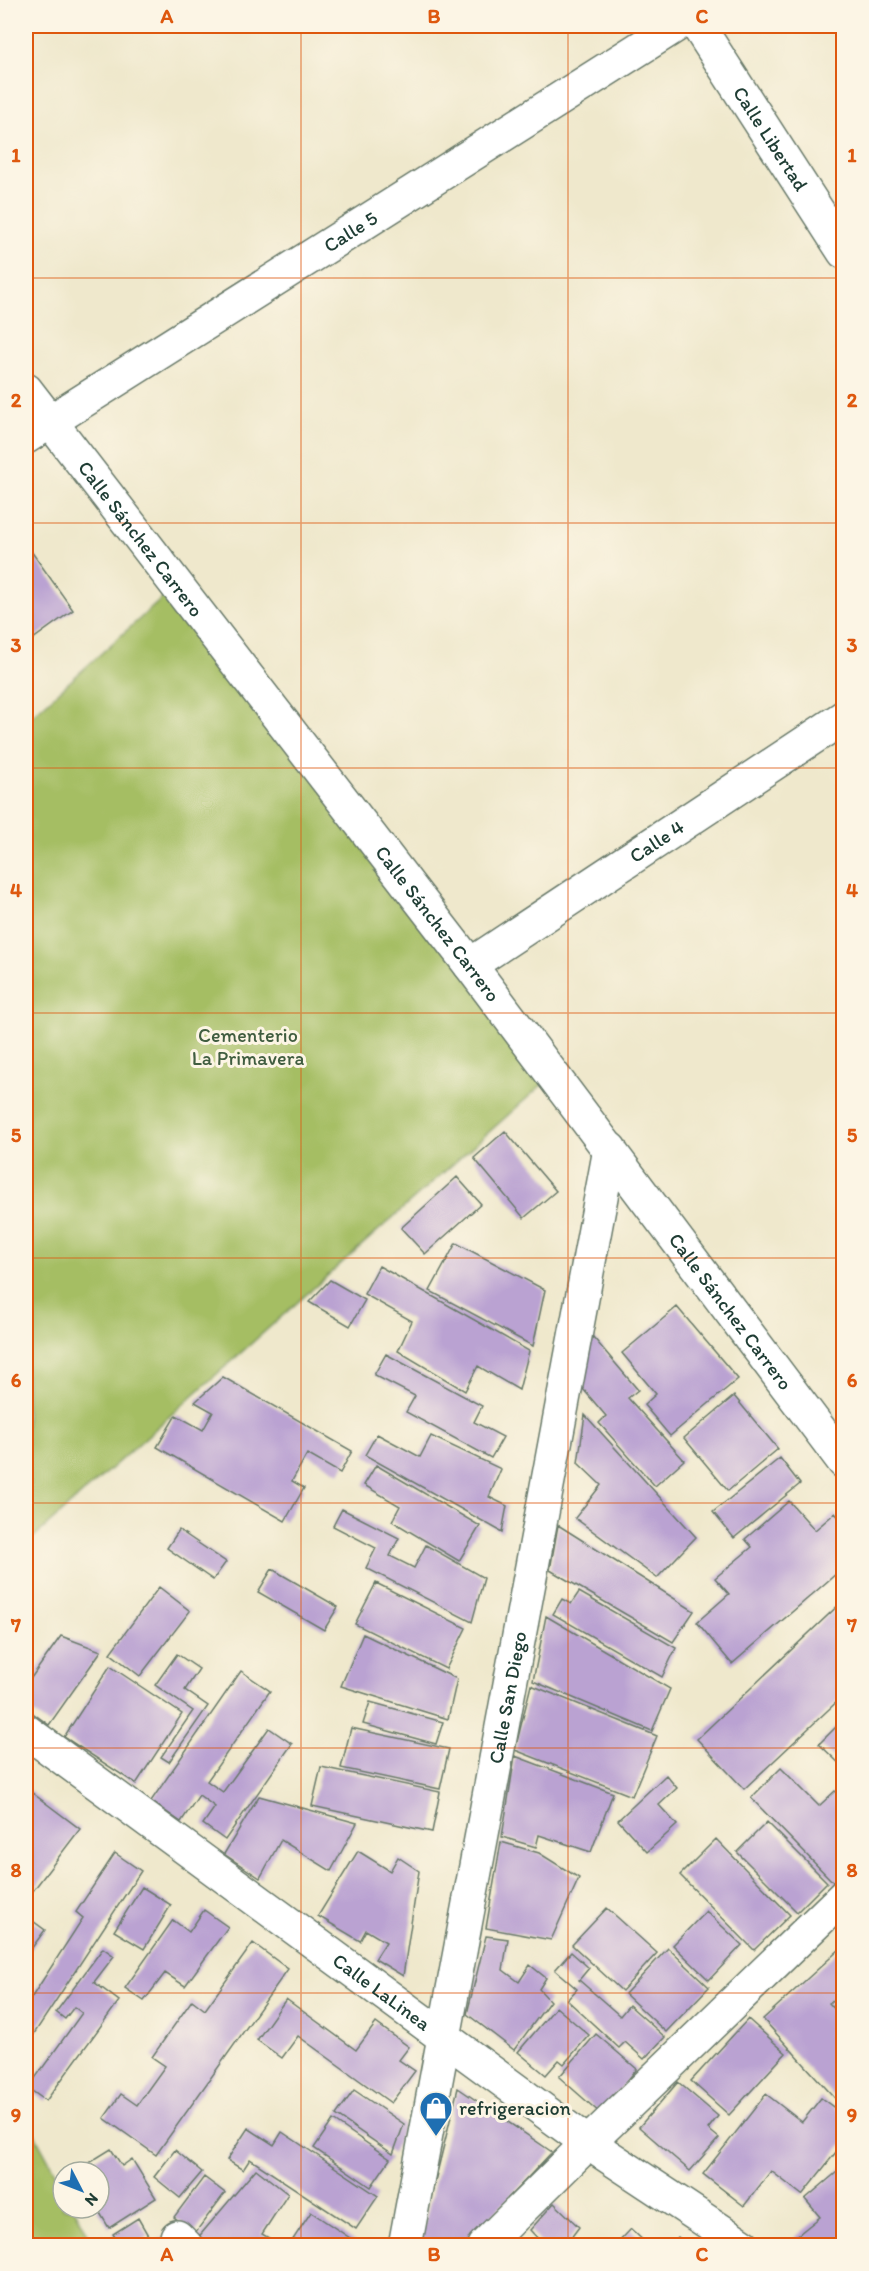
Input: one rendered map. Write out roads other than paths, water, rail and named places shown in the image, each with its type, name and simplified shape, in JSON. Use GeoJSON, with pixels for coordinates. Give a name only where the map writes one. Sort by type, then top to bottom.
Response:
{"type":"FeatureCollection","features":[{"type":"Feature","properties":{"kind":"street","name":"Calle 5"},"geometry":{"type":"LineString","coordinates":[[37,430],[675,26]]}},
{"type":"Feature","properties":{"kind":"street","name":"Calle Libertad"},"geometry":{"type":"LineString","coordinates":[[698,26],[843,252]]}},
{"type":"Feature","properties":{"kind":"street","name":"Calle Sánchez Carrero"},"geometry":{"type":"LineString","coordinates":[[26,390],[37,430],[470,964],[842,1455]]}},
{"type":"Feature","properties":{"kind":"street","name":"Calle 4"},"geometry":{"type":"LineString","coordinates":[[470,964],[843,717]]}},
{"type":"Feature","properties":{"kind":"street","name":"Calle San Diego"},"geometry":{"type":"LineString","coordinates":[[405,2246],[609,1149]]}},
{"type":"Feature","properties":{"kind":"street","name":"Calle LaLinea"},"geometry":{"type":"LineString","coordinates":[[26,1731],[588,2143],[744,2246]]}},
{"type":"Feature","properties":{"kind":"street"},"geometry":{"type":"LineString","coordinates":[[484,2246],[843,1896]]}},
{"type":"Feature","properties":{"kind":"place","name":"refrigeracion"},"geometry":{"type":"Point","coordinates":[436,2137]}},
{"type":"Feature","properties":{"kind":"park label","name":"Cementerio La Primavera"},"geometry":{"type":"Point","coordinates":[248,1046]}}]}
